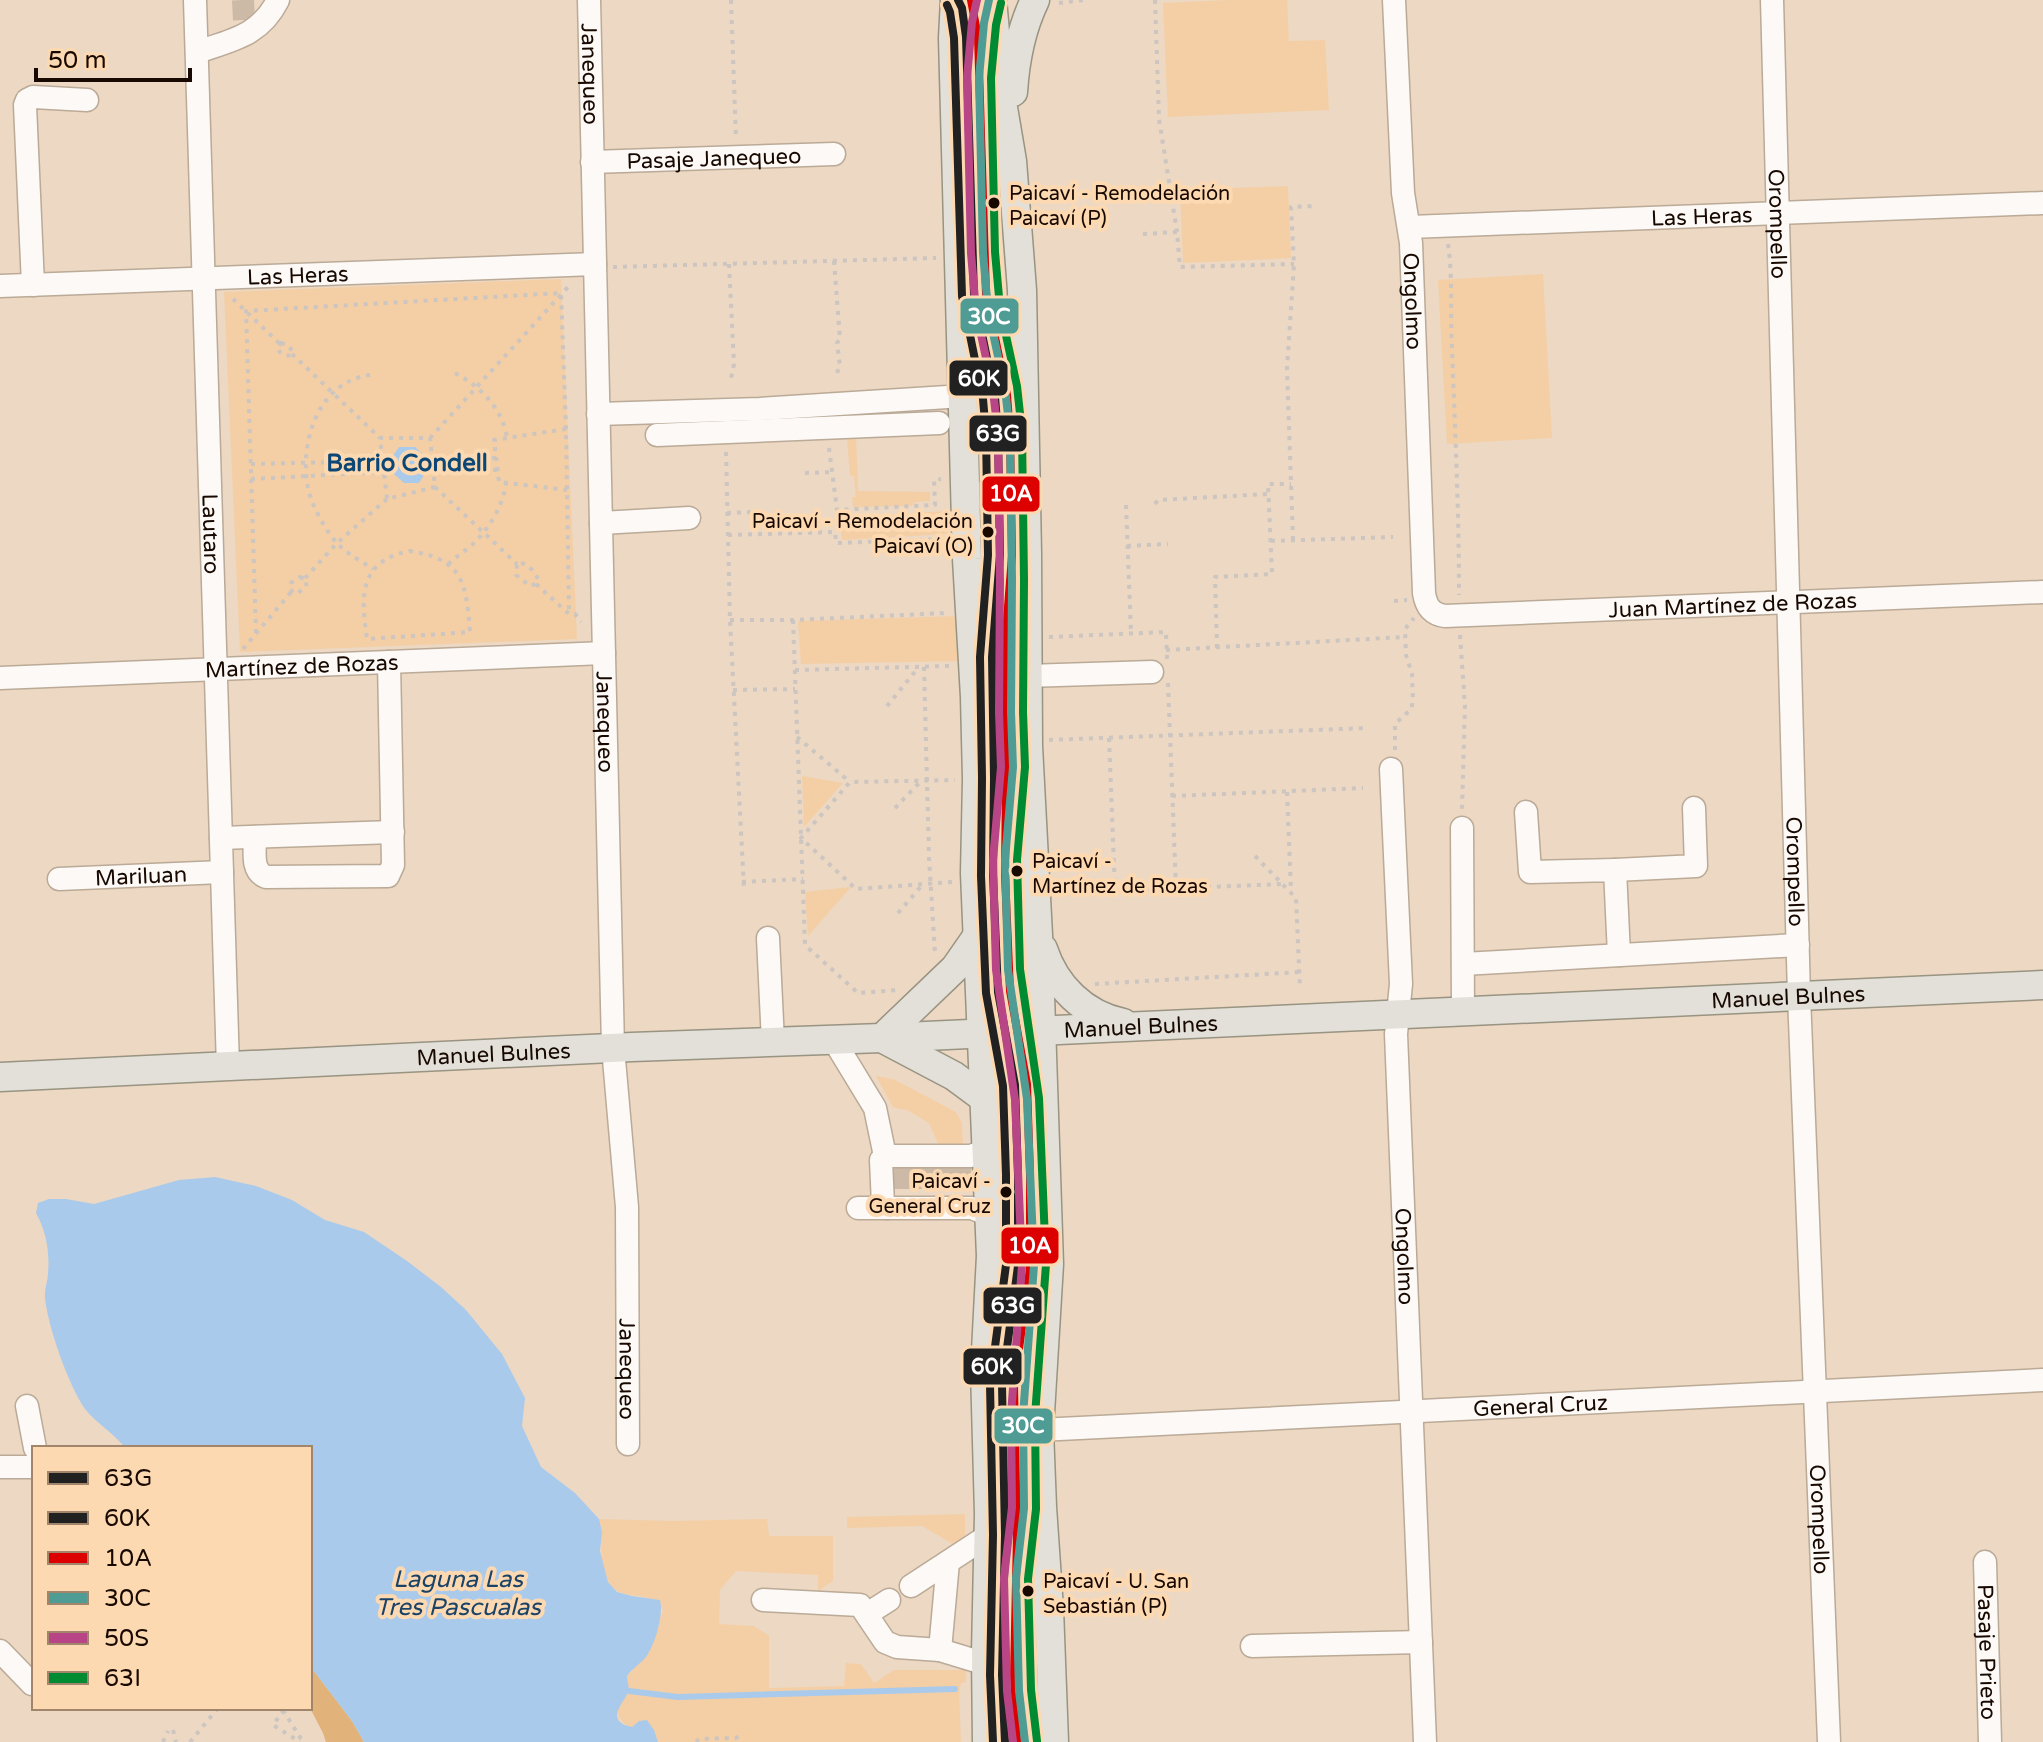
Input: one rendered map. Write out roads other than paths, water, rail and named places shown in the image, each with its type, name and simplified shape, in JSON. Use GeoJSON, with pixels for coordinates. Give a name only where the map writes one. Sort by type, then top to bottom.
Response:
{"type":"FeatureCollection","features":[{"type":"Feature","properties":{"kind":"main road"},"geometry":{"type":"LineString","coordinates":[[957,0],[953,38],[967,559],[975,697],[978,935],[1012,1031],[1049,1264],[1039,1430],[1054,1742]]}},
{"type":"Feature","properties":{"kind":"main road"},"geometry":{"type":"LineString","coordinates":[[990,0],[1012,161],[1022,290],[1027,554],[1019,665],[1038,935],[1053,973],[1069,994],[1090,1011],[1135,1026]]}},
{"type":"Feature","properties":{"kind":"main road"},"geometry":{"type":"LineString","coordinates":[[1012,161],[1015,66],[1020,41],[1035,0]]}},
{"type":"Feature","properties":{"kind":"main road"},"geometry":{"type":"LineString","coordinates":[[978,935],[955,968],[882,1038],[954,1076],[985,1099]]}},
{"type":"Feature","properties":{"kind":"main road"},"geometry":{"type":"LineString","coordinates":[[987,1742],[989,1535],[985,1370],[990,1277],[981,1212],[935,1160],[985,1099],[1012,1031],[1038,935]]}},
{"type":"Feature","properties":{"kind":"main road","name":"Manuel Bulnes"},"geometry":{"type":"LineString","coordinates":[[0,1077],[2043,985]]}},
{"type":"Feature","properties":{"kind":"street","name":"Lautaro"},"geometry":{"type":"LineString","coordinates":[[195,0],[228,1067]]}},
{"type":"Feature","properties":{"kind":"street"},"geometry":{"type":"LineString","coordinates":[[197,52],[269,16],[278,0]]}},
{"type":"Feature","properties":{"kind":"street","name":"Janequeo"},"geometry":{"type":"LineString","coordinates":[[589,0],[613,1048],[627,1207],[628,1444]]}},
{"type":"Feature","properties":{"kind":"street"},"geometry":{"type":"LineString","coordinates":[[957,0],[962,8],[966,37],[974,295],[995,397],[998,433],[1000,573],[992,657],[993,853],[998,992],[1022,1058],[1029,1121],[1034,1265],[1023,1416],[1024,1508],[1016,1578],[1019,1691],[1025,1742]]}},
{"type":"Feature","properties":{"kind":"street"},"geometry":{"type":"LineString","coordinates":[[990,0],[984,23],[979,78],[983,253],[988,310],[1008,410],[1012,580],[1019,665],[1013,783],[1005,860],[1016,1100],[1019,1255],[1002,1385],[1005,1535],[1002,1675],[1005,1742]]}},
{"type":"Feature","properties":{"kind":"street","name":"Ongolmo"},"geometry":{"type":"LineString","coordinates":[[1394,0],[1402,185],[1410,227],[1426,604]]}},
{"type":"Feature","properties":{"kind":"street","name":"Orompello"},"geometry":{"type":"LineString","coordinates":[[1772,0],[1799,996],[1829,1742]]}},
{"type":"Feature","properties":{"kind":"street"},"geometry":{"type":"LineString","coordinates":[[33,285],[25,105],[33,97],[87,100]]}},
{"type":"Feature","properties":{"kind":"street","name":"Pasaje Janequeo"},"geometry":{"type":"LineString","coordinates":[[592,162],[834,154]]}},
{"type":"Feature","properties":{"kind":"street","name":"Las Heras"},"geometry":{"type":"LineString","coordinates":[[1410,227],[2043,203]]}},
{"type":"Feature","properties":{"kind":"street","name":"Las Heras"},"geometry":{"type":"LineString","coordinates":[[0,286],[595,264]]}},
{"type":"Feature","properties":{"kind":"street"},"geometry":{"type":"LineString","coordinates":[[598,414],[775,409],[963,396]]}},
{"type":"Feature","properties":{"kind":"street"},"geometry":{"type":"LineString","coordinates":[[657,435],[939,423]]}},
{"type":"Feature","properties":{"kind":"street"},"geometry":{"type":"LineString","coordinates":[[601,523],[689,518]]}},
{"type":"Feature","properties":{"kind":"street","name":"Juan Martínez de Rozas"},"geometry":{"type":"LineString","coordinates":[[1426,604],[1439,615],[1459,616],[2043,592]]}},
{"type":"Feature","properties":{"kind":"street","name":"Martínez de Rozas"},"geometry":{"type":"LineString","coordinates":[[0,678],[604,653]]}},
{"type":"Feature","properties":{"kind":"street"},"geometry":{"type":"LineString","coordinates":[[255,837],[256,869],[266,877],[388,876],[393,865],[389,662]]}},
{"type":"Feature","properties":{"kind":"street"},"geometry":{"type":"LineString","coordinates":[[1019,665],[1162,672]]}},
{"type":"Feature","properties":{"kind":"street","name":"Ongolmo"},"geometry":{"type":"LineString","coordinates":[[1391,769],[1401,984],[1397,1048],[1425,1742]]}},
{"type":"Feature","properties":{"kind":"street"},"geometry":{"type":"LineString","coordinates":[[1526,812],[1530,872],[1615,870],[1696,866],[1694,808]]}},
{"type":"Feature","properties":{"kind":"street"},"geometry":{"type":"LineString","coordinates":[[1462,828],[1463,1011]]}},
{"type":"Feature","properties":{"kind":"street"},"geometry":{"type":"LineString","coordinates":[[221,838],[393,832]]}},
{"type":"Feature","properties":{"kind":"street"},"geometry":{"type":"LineString","coordinates":[[1615,870],[1619,955]]}},
{"type":"Feature","properties":{"kind":"street","name":"Mariluan"},"geometry":{"type":"LineString","coordinates":[[59,879],[222,872]]}},
{"type":"Feature","properties":{"kind":"street"},"geometry":{"type":"LineString","coordinates":[[768,938],[773,1042]]}},
{"type":"Feature","properties":{"kind":"street"},"geometry":{"type":"LineString","coordinates":[[1463,964],[1798,945]]}},
{"type":"Feature","properties":{"kind":"street"},"geometry":{"type":"LineString","coordinates":[[833,1039],[875,1108],[935,1160]]}},
{"type":"Feature","properties":{"kind":"street"},"geometry":{"type":"LineString","coordinates":[[935,1160],[881,1160],[883,1205],[981,1212]]}},
{"type":"Feature","properties":{"kind":"street"},"geometry":{"type":"LineString","coordinates":[[858,1208],[897,1206]]}},
{"type":"Feature","properties":{"kind":"street","name":"General Cruz"},"geometry":{"type":"LineString","coordinates":[[1039,1430],[2043,1380]]}},
{"type":"Feature","properties":{"kind":"street"},"geometry":{"type":"LineString","coordinates":[[27,1406],[35,1446]]}},
{"type":"Feature","properties":{"kind":"street"},"geometry":{"type":"LineString","coordinates":[[0,1467],[32,1466]]}},
{"type":"Feature","properties":{"kind":"street"},"geometry":{"type":"LineString","coordinates":[[911,1586],[989,1535]]}},
{"type":"Feature","properties":{"kind":"street"},"geometry":{"type":"LineString","coordinates":[[940,1650],[948,1562]]}},
{"type":"Feature","properties":{"kind":"street","name":"Pasaje Prieto"},"geometry":{"type":"LineString","coordinates":[[1985,1562],[1990,1742]]}},
{"type":"Feature","properties":{"kind":"street"},"geometry":{"type":"LineString","coordinates":[[763,1600],[860,1605],[885,1642],[897,1647],[940,1650],[986,1664]]}},
{"type":"Feature","properties":{"kind":"street"},"geometry":{"type":"LineString","coordinates":[[867,1614],[889,1600]]}},
{"type":"Feature","properties":{"kind":"street"},"geometry":{"type":"LineString","coordinates":[[1252,1646],[1421,1642]]}},
{"type":"Feature","properties":{"kind":"street"},"geometry":{"type":"LineString","coordinates":[[0,1651],[32,1684]]}},
{"type":"Feature","properties":{"kind":"water"},"geometry":{"type":"Polygon","coordinates":[[[399,447],[415,447],[426,458],[426,472],[419,483],[404,483],[394,474],[392,457],[399,447]]]}},
{"type":"Feature","properties":{"kind":"water","name":"Laguna Las Tres Pascualas"},"geometry":{"type":"Polygon","coordinates":[[[215,1177],[256,1186],[292,1200],[325,1220],[364,1232],[441,1287],[466,1310],[502,1354],[525,1398],[522,1426],[541,1467],[575,1493],[599,1519],[602,1532],[600,1551],[608,1582],[617,1592],[660,1600],[660,1621],[655,1637],[646,1657],[627,1676],[629,1690],[617,1716],[623,1724],[632,1727],[639,1721],[647,1720],[658,1742],[364,1742],[312,1669],[312,1446],[123,1446],[85,1409],[54,1339],[45,1295],[48,1257],[45,1234],[36,1213],[38,1203],[49,1199],[66,1199],[94,1204],[179,1180],[215,1177]]]}},
{"type":"Feature","properties":{"kind":"waterway"},"geometry":{"type":"LineString","coordinates":[[629,1691],[678,1697],[955,1689]]}},
{"type":"Feature","properties":{"kind":"tunnel"},"geometry":{"type":"LineString","coordinates":[[243,0],[244,20]]}},
{"type":"Feature","properties":{"kind":"tunnel"},"geometry":{"type":"LineString","coordinates":[[902,1167],[902,1200]]}},
{"type":"Feature","properties":{"kind":"tunnel"},"geometry":{"type":"LineString","coordinates":[[920,1167],[921,1209]]}},
{"type":"Feature","properties":{"kind":"tunnel"},"geometry":{"type":"LineString","coordinates":[[939,1167],[940,1208]]}},
{"type":"Feature","properties":{"kind":"tunnel"},"geometry":{"type":"LineString","coordinates":[[960,1167],[961,1208]]}},
{"type":"Feature","properties":{"kind":"place","name":"Paicaví - Remodelación Paicaví (P)"},"geometry":{"type":"Point","coordinates":[994,203]}},
{"type":"Feature","properties":{"kind":"place","name":"Paicaví - Remodelación Paicaví (O)"},"geometry":{"type":"Point","coordinates":[988,532]}},
{"type":"Feature","properties":{"kind":"place","name":"Paicaví - Martínez de Rozas"},"geometry":{"type":"Point","coordinates":[1017,871]}},
{"type":"Feature","properties":{"kind":"place","name":"Paicaví - General Cruz"},"geometry":{"type":"Point","coordinates":[1006,1192]}},
{"type":"Feature","properties":{"kind":"place","name":"Paicaví - U. San Sebastián (P)"},"geometry":{"type":"Point","coordinates":[1028,1591]}},
{"type":"Feature","properties":{"kind":"district","name":"Barrio Condell"},"geometry":{"type":"Point","coordinates":[407,463]}}]}
